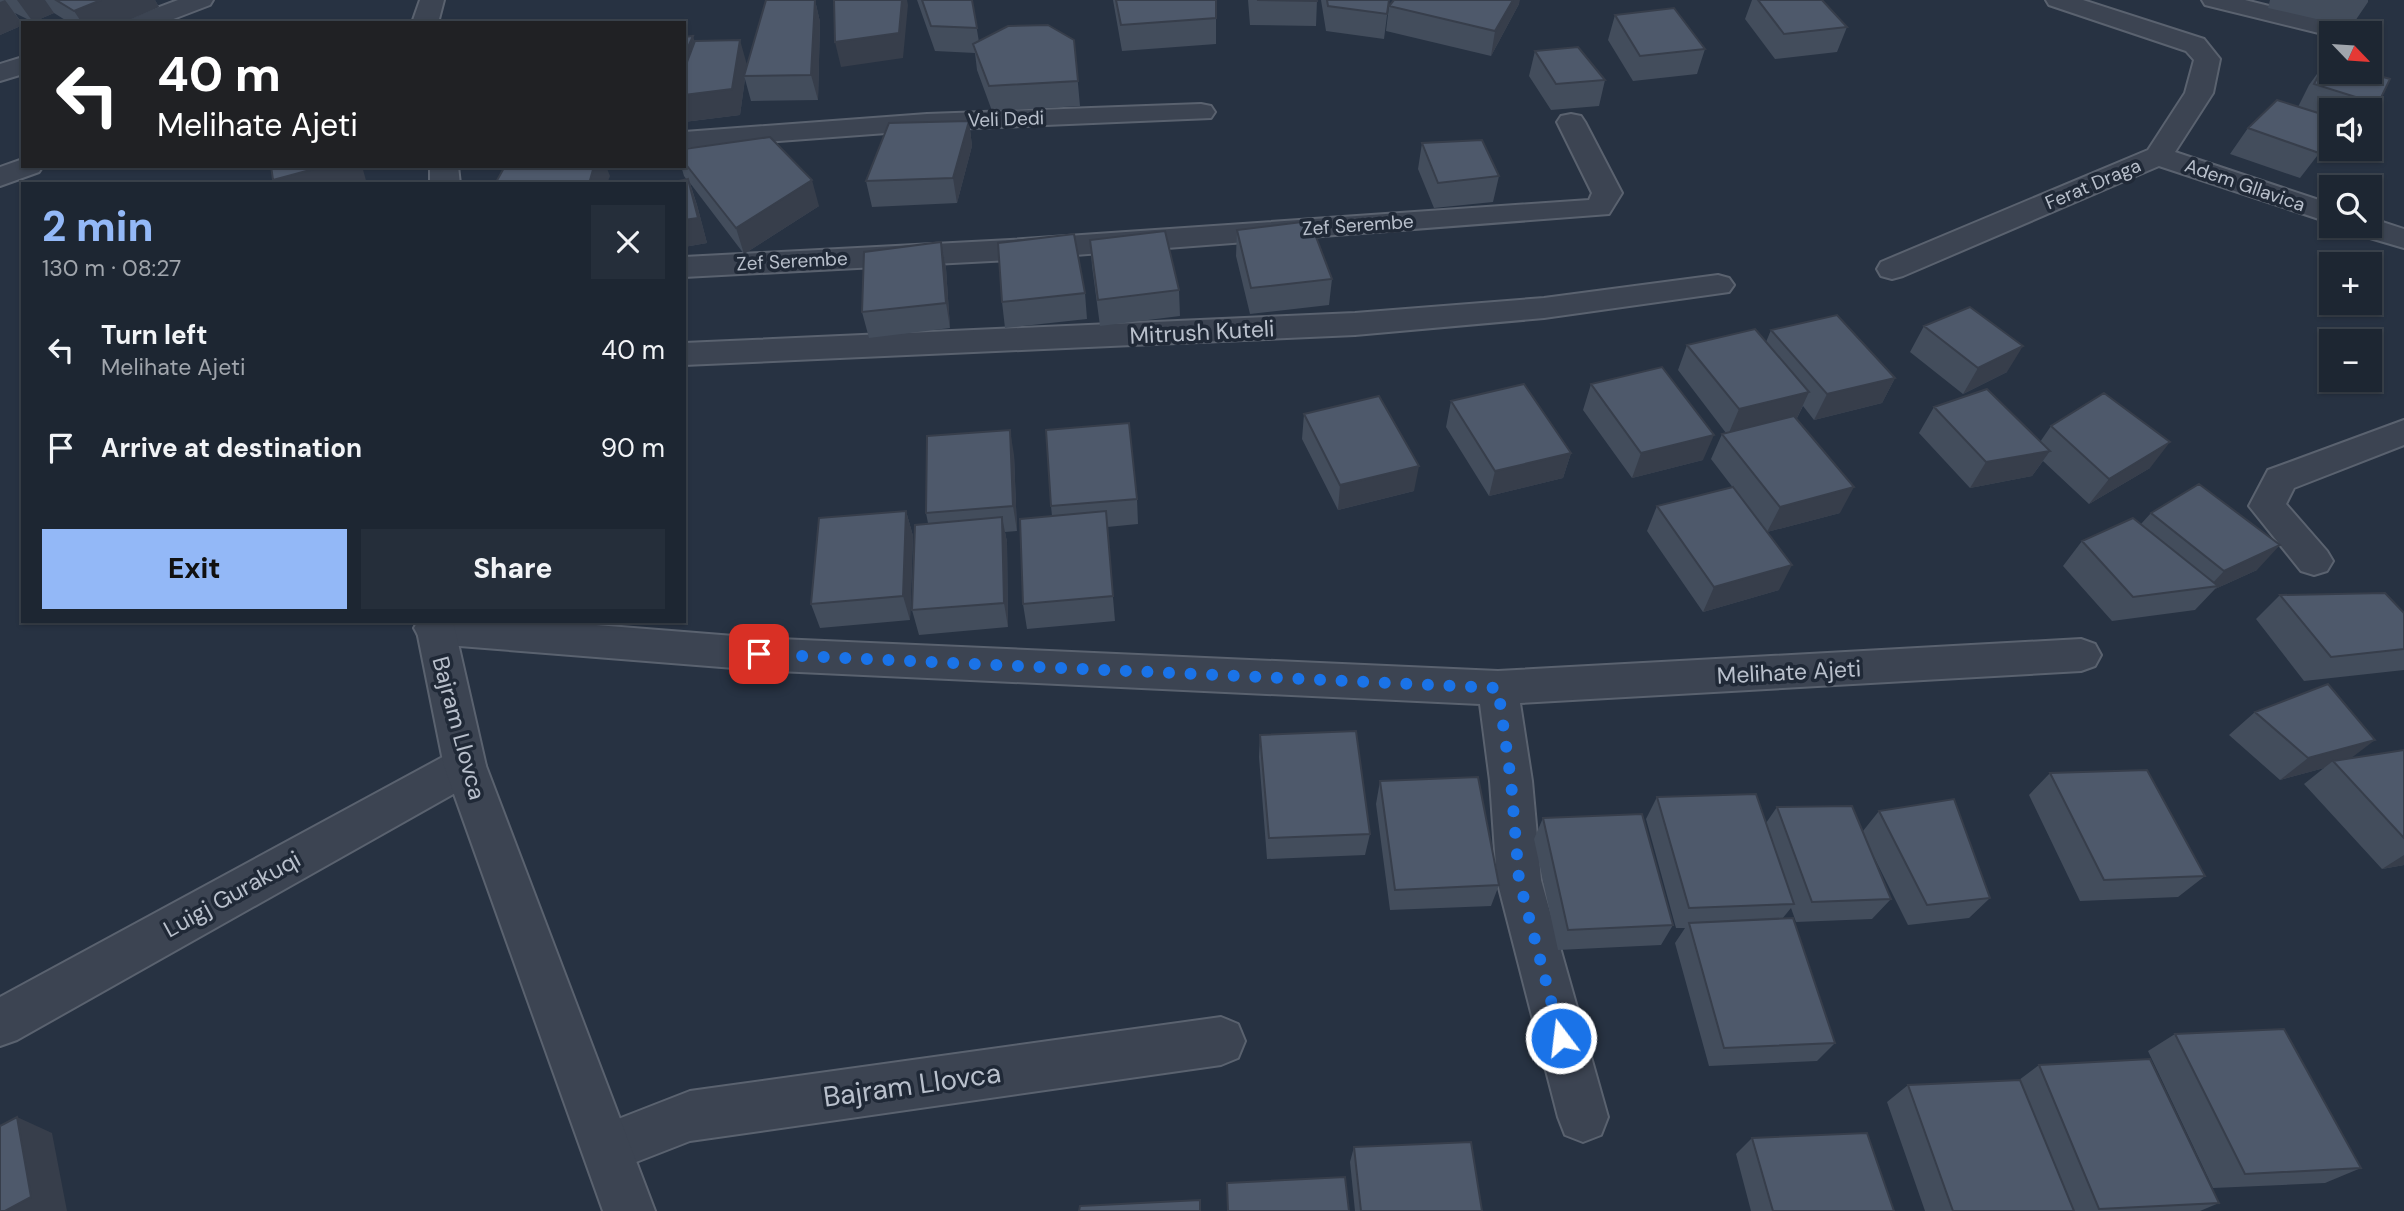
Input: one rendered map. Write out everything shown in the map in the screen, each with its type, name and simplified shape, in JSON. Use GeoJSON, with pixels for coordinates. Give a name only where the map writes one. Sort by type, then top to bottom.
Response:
{"type":"FeatureCollection","features":[{"type":"Feature","properties":{"kind":"street"},"geometry":{"type":"LineString","coordinates":[[426,21],[432,0]]}},
{"type":"Feature","properties":{"kind":"street","name":"Ferat Draga"},"geometry":{"type":"LineString","coordinates":[[1892,269],[2158,156],[2199,93],[2207,59],[2195,44],[2058,0]]}},
{"type":"Feature","properties":{"kind":"street"},"geometry":{"type":"LineString","coordinates":[[2214,0],[2319,26]]}},
{"type":"Feature","properties":{"kind":"street"},"geometry":{"type":"LineString","coordinates":[[144,21],[190,2]]}},
{"type":"Feature","properties":{"kind":"street"},"geometry":{"type":"LineString","coordinates":[[0,73],[21,66]]}},
{"type":"Feature","properties":{"kind":"street","name":"Veli Dedi"},"geometry":{"type":"LineString","coordinates":[[686,139],[927,122],[1201,112]]}},
{"type":"Feature","properties":{"kind":"street","name":"Zef Serembe"},"geometry":{"type":"LineString","coordinates":[[686,267],[1010,250],[1599,208],[1607,193],[1571,121]]}},
{"type":"Feature","properties":{"kind":"street","name":"Adem Gllavica"},"geometry":{"type":"LineString","coordinates":[[2158,156],[2319,210]]}},
{"type":"Feature","properties":{"kind":"street"},"geometry":{"type":"LineString","coordinates":[[0,177],[24,168]]}},
{"type":"Feature","properties":{"kind":"street"},"geometry":{"type":"LineString","coordinates":[[2382,232],[2404,239]]}},
{"type":"Feature","properties":{"kind":"street","name":"Mitrush Kuteli"},"geometry":{"type":"LineString","coordinates":[[686,354],[1355,324],[1545,308],[1718,285]]}},
{"type":"Feature","properties":{"kind":"street"},"geometry":{"type":"LineString","coordinates":[[2314,561],[2267,506],[2281,479],[2404,432]]}},
{"type":"Feature","properties":{"kind":"street","name":"Melihate Ajeti"},"geometry":{"type":"LineString","coordinates":[[434,625],[759,654],[1498,688],[2081,655]]}},
{"type":"Feature","properties":{"kind":"street","name":"Bajram Llovca"},"geometry":{"type":"LineString","coordinates":[[434,625],[465,766],[629,1211]]}},
{"type":"Feature","properties":{"kind":"street"},"geometry":{"type":"LineString","coordinates":[[1498,688],[1511,781],[1519,880],[1583,1117]]}},
{"type":"Feature","properties":{"kind":"street","name":"Luigj Gurakuqi"},"geometry":{"type":"LineString","coordinates":[[0,1023],[465,766]]}},
{"type":"Feature","properties":{"kind":"street","name":"Bajram Llovca"},"geometry":{"type":"LineString","coordinates":[[608,1148],[690,1116],[1221,1041]]}},
{"type":"Feature","properties":{"kind":"building"},"geometry":{"type":"Polygon","coordinates":[[[56,0],[101,0],[74,11],[56,0]]]}},
{"type":"Feature","properties":{"kind":"building"},"geometry":{"type":"Polygon","coordinates":[[[766,0],[815,0],[811,75],[744,76],[766,0]]]}},
{"type":"Feature","properties":{"kind":"building"},"geometry":{"type":"Polygon","coordinates":[[[834,0],[902,0],[899,33],[835,42],[834,0]]]}},
{"type":"Feature","properties":{"kind":"building"},"geometry":{"type":"Polygon","coordinates":[[[922,0],[972,0],[977,28],[931,26],[922,0]]]}},
{"type":"Feature","properties":{"kind":"building"},"geometry":{"type":"Polygon","coordinates":[[[1116,0],[1216,0],[1216,18],[1121,25],[1116,0]]]}},
{"type":"Feature","properties":{"kind":"building"},"geometry":{"type":"Polygon","coordinates":[[[1327,0],[1389,0],[1387,14],[1328,6],[1327,0]]]}},
{"type":"Feature","properties":{"kind":"building"},"geometry":{"type":"Polygon","coordinates":[[[1394,0],[1513,0],[1495,31],[1389,6],[1394,0]]]}},
{"type":"Feature","properties":{"kind":"building"},"geometry":{"type":"Polygon","coordinates":[[[1758,0],[1822,0],[1847,27],[1784,34],[1758,0]]]}},
{"type":"Feature","properties":{"kind":"building"},"geometry":{"type":"Polygon","coordinates":[[[1674,8],[1705,49],[1640,56],[1615,15],[1674,8]]]}},
{"type":"Feature","properties":{"kind":"building"},"geometry":{"type":"Polygon","coordinates":[[[1048,25],[1074,40],[1078,81],[989,86],[973,44],[1008,26],[1048,25]]]}},
{"type":"Feature","properties":{"kind":"building"},"geometry":{"type":"Polygon","coordinates":[[[693,36],[686,52],[686,37],[693,36]]]}},
{"type":"Feature","properties":{"kind":"building"},"geometry":{"type":"Polygon","coordinates":[[[740,40],[732,89],[686,95],[686,65],[695,41],[740,40]]]}},
{"type":"Feature","properties":{"kind":"building"},"geometry":{"type":"Polygon","coordinates":[[[1578,47],[1605,80],[1556,84],[1535,51],[1578,47]]]}},
{"type":"Feature","properties":{"kind":"building"},"geometry":{"type":"Polygon","coordinates":[[[2319,75],[2319,84],[2382,84],[2382,77],[2390,79],[2381,98],[2359,98],[2314,84],[2319,75]]]}},
{"type":"Feature","properties":{"kind":"building"},"geometry":{"type":"Polygon","coordinates":[[[2277,100],[2319,113],[2319,153],[2248,128],[2277,100]]]}},
{"type":"Feature","properties":{"kind":"building"},"geometry":{"type":"Polygon","coordinates":[[[969,121],[953,178],[866,181],[889,123],[969,121]]]}},
{"type":"Feature","properties":{"kind":"building"},"geometry":{"type":"Polygon","coordinates":[[[770,137],[812,180],[736,228],[686,165],[686,149],[770,137]]]}},
{"type":"Feature","properties":{"kind":"building"},"geometry":{"type":"Polygon","coordinates":[[[1482,140],[1499,176],[1438,183],[1422,143],[1482,140]]]}},
{"type":"Feature","properties":{"kind":"building"},"geometry":{"type":"Polygon","coordinates":[[[271,168],[318,168],[273,180],[271,168]]]}},
{"type":"Feature","properties":{"kind":"building"},"geometry":{"type":"Polygon","coordinates":[[[504,168],[593,168],[590,182],[496,182],[504,168]]]}},
{"type":"Feature","properties":{"kind":"building"},"geometry":{"type":"Polygon","coordinates":[[[688,179],[698,218],[686,220],[686,182],[674,182],[688,179]]]}},
{"type":"Feature","properties":{"kind":"building"},"geometry":{"type":"Polygon","coordinates":[[[1310,221],[1332,279],[1251,288],[1237,230],[1310,221]]]}},
{"type":"Feature","properties":{"kind":"building"},"geometry":{"type":"Polygon","coordinates":[[[1165,231],[1179,290],[1098,300],[1090,240],[1165,231]]]}},
{"type":"Feature","properties":{"kind":"building"},"geometry":{"type":"Polygon","coordinates":[[[1074,234],[1085,293],[1002,302],[998,243],[1074,234]]]}},
{"type":"Feature","properties":{"kind":"building"},"geometry":{"type":"Polygon","coordinates":[[[941,242],[946,303],[862,312],[864,252],[941,242]]]}},
{"type":"Feature","properties":{"kind":"building"},"geometry":{"type":"Polygon","coordinates":[[[1970,307],[2023,346],[1978,368],[1924,326],[1970,307]]]}},
{"type":"Feature","properties":{"kind":"building"},"geometry":{"type":"Polygon","coordinates":[[[1837,315],[1895,378],[1827,394],[1771,330],[1837,315]]]}},
{"type":"Feature","properties":{"kind":"building"},"geometry":{"type":"Polygon","coordinates":[[[1755,329],[1809,392],[1739,409],[1687,345],[1755,329]]]}},
{"type":"Feature","properties":{"kind":"building"},"geometry":{"type":"Polygon","coordinates":[[[1662,367],[1714,435],[1641,453],[1591,384],[1662,367]]]}},
{"type":"Feature","properties":{"kind":"building"},"geometry":{"type":"Polygon","coordinates":[[[1524,384],[1571,453],[1495,471],[1451,401],[1524,384]]]}},
{"type":"Feature","properties":{"kind":"building"},"geometry":{"type":"Polygon","coordinates":[[[1987,389],[2050,451],[1986,462],[1934,407],[1987,389]]]}},
{"type":"Feature","properties":{"kind":"building"},"geometry":{"type":"Polygon","coordinates":[[[2104,393],[2170,442],[2109,479],[2051,426],[2104,393]]]}},
{"type":"Feature","properties":{"kind":"building"},"geometry":{"type":"Polygon","coordinates":[[[1379,396],[1419,466],[1340,485],[1304,414],[1379,396]]]}},
{"type":"Feature","properties":{"kind":"building"},"geometry":{"type":"Polygon","coordinates":[[[1794,416],[1854,487],[1780,507],[1722,434],[1794,416]]]}},
{"type":"Feature","properties":{"kind":"building"},"geometry":{"type":"Polygon","coordinates":[[[1129,423],[1137,499],[1051,506],[1046,430],[1129,423]]]}},
{"type":"Feature","properties":{"kind":"building"},"geometry":{"type":"Polygon","coordinates":[[[1010,430],[1013,506],[926,513],[927,436],[1010,430]]]}},
{"type":"Feature","properties":{"kind":"building"},"geometry":{"type":"Polygon","coordinates":[[[2199,484],[2280,545],[2224,571],[2151,513],[2199,484]]]}},
{"type":"Feature","properties":{"kind":"building"},"geometry":{"type":"Polygon","coordinates":[[[1733,487],[1792,565],[1714,587],[1657,506],[1733,487]]]}},
{"type":"Feature","properties":{"kind":"building"},"geometry":{"type":"Polygon","coordinates":[[[906,511],[903,596],[811,604],[819,518],[906,511]]]}},
{"type":"Feature","properties":{"kind":"building"},"geometry":{"type":"Polygon","coordinates":[[[1106,511],[1113,596],[1023,604],[1020,519],[1106,511]]]}},
{"type":"Feature","properties":{"kind":"building"},"geometry":{"type":"Polygon","coordinates":[[[1002,517],[1004,603],[912,610],[915,525],[1002,517]]]}},
{"type":"Feature","properties":{"kind":"building"},"geometry":{"type":"Polygon","coordinates":[[[2133,518],[2218,586],[2133,597],[2082,541],[2133,518]]]}},
{"type":"Feature","properties":{"kind":"building"},"geometry":{"type":"Polygon","coordinates":[[[2385,593],[2404,613],[2404,649],[2331,657],[2280,595],[2385,593]]]}},
{"type":"Feature","properties":{"kind":"building"},"geometry":{"type":"Polygon","coordinates":[[[2328,684],[2375,740],[2308,758],[2255,712],[2328,684]]]}},
{"type":"Feature","properties":{"kind":"building"},"geometry":{"type":"Polygon","coordinates":[[[1356,731],[1370,834],[1269,838],[1260,735],[1356,731]]]}},
{"type":"Feature","properties":{"kind":"building"},"geometry":{"type":"Polygon","coordinates":[[[2404,750],[2404,838],[2333,761],[2404,750]]]}},
{"type":"Feature","properties":{"kind":"building"},"geometry":{"type":"Polygon","coordinates":[[[2147,770],[2205,876],[2104,880],[2050,773],[2147,770]]]}},
{"type":"Feature","properties":{"kind":"building"},"geometry":{"type":"Polygon","coordinates":[[[1478,777],[1499,885],[1395,890],[1380,781],[1478,777]]]}},
{"type":"Feature","properties":{"kind":"building"},"geometry":{"type":"Polygon","coordinates":[[[1756,794],[1794,904],[1689,908],[1657,797],[1756,794]]]}},
{"type":"Feature","properties":{"kind":"building"},"geometry":{"type":"Polygon","coordinates":[[[1954,799],[1990,898],[1927,905],[1879,811],[1954,799]]]}},
{"type":"Feature","properties":{"kind":"building"},"geometry":{"type":"Polygon","coordinates":[[[1852,806],[1891,899],[1812,902],[1777,807],[1852,806]]]}},
{"type":"Feature","properties":{"kind":"building"},"geometry":{"type":"Polygon","coordinates":[[[1642,814],[1673,925],[1568,930],[1543,818],[1642,814]]]}},
{"type":"Feature","properties":{"kind":"building"},"geometry":{"type":"Polygon","coordinates":[[[1793,918],[1835,1043],[1724,1048],[1689,923],[1793,918]]]}},
{"type":"Feature","properties":{"kind":"building"},"geometry":{"type":"Polygon","coordinates":[[[2284,1029],[2361,1168],[2245,1174],[2175,1034],[2284,1029]]]}},
{"type":"Feature","properties":{"kind":"building"},"geometry":{"type":"Polygon","coordinates":[[[2150,1059],[2219,1203],[2099,1209],[2039,1065],[2150,1059]]]}},
{"type":"Feature","properties":{"kind":"building"},"geometry":{"type":"Polygon","coordinates":[[[2020,1080],[2074,1211],[1953,1211],[1908,1085],[2020,1080]]]}},
{"type":"Feature","properties":{"kind":"building"},"geometry":{"type":"Polygon","coordinates":[[[17,1117],[31,1197],[0,1211],[0,1126],[17,1117]]]}},
{"type":"Feature","properties":{"kind":"building"},"geometry":{"type":"Polygon","coordinates":[[[1867,1133],[1894,1211],[1773,1211],[1752,1138],[1867,1133]]]}},
{"type":"Feature","properties":{"kind":"building"},"geometry":{"type":"Polygon","coordinates":[[[1471,1142],[1482,1211],[1361,1211],[1354,1147],[1471,1142]]]}},
{"type":"Feature","properties":{"kind":"building"},"geometry":{"type":"Polygon","coordinates":[[[1345,1177],[1349,1211],[1228,1211],[1227,1183],[1345,1177]]]}},
{"type":"Feature","properties":{"kind":"building"},"geometry":{"type":"Polygon","coordinates":[[[1200,1200],[1200,1211],[1079,1211],[1080,1206],[1200,1200]]]}},
{"type":"Feature","properties":{"kind":"route"},"geometry":{"type":"LineString","coordinates":[[759,654],[1498,688],[1511,781],[1519,880],[1561,1038]]}}]}
